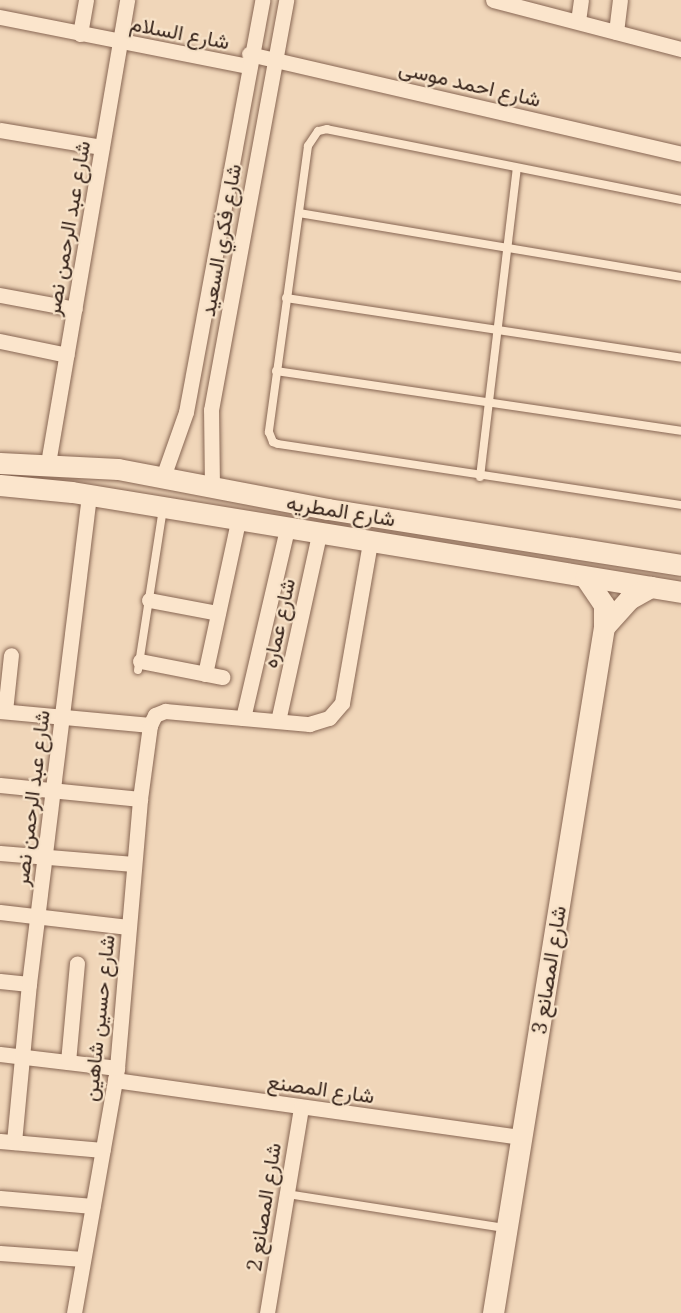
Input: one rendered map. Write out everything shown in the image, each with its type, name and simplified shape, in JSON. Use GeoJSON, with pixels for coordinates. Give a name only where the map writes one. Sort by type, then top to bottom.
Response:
{"type":"FeatureCollection","features":[{"type":"Feature","properties":{"kind":"main road","name":"شارع المطريه"},"geometry":{"type":"LineString","coordinates":[[0,463],[98,466],[212,488],[681,565]]}},
{"type":"Feature","properties":{"kind":"main road"},"geometry":{"type":"LineString","coordinates":[[92,496],[100,485],[98,466]]}},
{"type":"Feature","properties":{"kind":"main road"},"geometry":{"type":"LineString","coordinates":[[138,472],[141,485],[150,494],[188,503],[201,516]]}},
{"type":"Feature","properties":{"kind":"main road","name":"شارع المطريه"},"geometry":{"type":"LineString","coordinates":[[0,485],[92,496],[201,516],[681,592]]}},
{"type":"Feature","properties":{"kind":"main road","name":"شارع المصانع 3"},"geometry":{"type":"LineString","coordinates":[[493,1313],[604,627],[604,605],[585,577]]}},
{"type":"Feature","properties":{"kind":"main road"},"geometry":{"type":"LineString","coordinates":[[604,627],[619,607],[651,587]]}},
{"type":"Feature","properties":{"kind":"street"},"geometry":{"type":"LineString","coordinates":[[80,34],[86,0]]}},
{"type":"Feature","properties":{"kind":"street","name":"شارع عبد الرحمن نصر"},"geometry":{"type":"LineString","coordinates":[[48,463],[127,0]]}},
{"type":"Feature","properties":{"kind":"street","name":"شارع فكري السعيد"},"geometry":{"type":"LineString","coordinates":[[163,477],[186,412],[248,60],[262,0]]}},
{"type":"Feature","properties":{"kind":"street","name":"شارع فكري السعيد"},"geometry":{"type":"LineString","coordinates":[[212,488],[211,410],[286,0]]}},
{"type":"Feature","properties":{"kind":"street"},"geometry":{"type":"LineString","coordinates":[[493,0],[681,48]]}},
{"type":"Feature","properties":{"kind":"street"},"geometry":{"type":"LineString","coordinates":[[578,21],[580,0]]}},
{"type":"Feature","properties":{"kind":"street"},"geometry":{"type":"LineString","coordinates":[[616,32],[620,0]]}},
{"type":"Feature","properties":{"kind":"street","name":"شارع السلام"},"geometry":{"type":"LineString","coordinates":[[0,17],[120,42],[248,60]]}},
{"type":"Feature","properties":{"kind":"street","name":"شارع احمد موسى"},"geometry":{"type":"LineString","coordinates":[[248,60],[274,58],[681,154]]}},
{"type":"Feature","properties":{"kind":"street"},"geometry":{"type":"LineString","coordinates":[[0,130],[102,147]]}},
{"type":"Feature","properties":{"kind":"street"},"geometry":{"type":"LineString","coordinates":[[0,295],[75,309]]}},
{"type":"Feature","properties":{"kind":"street"},"geometry":{"type":"LineString","coordinates":[[0,341],[67,355]]}},
{"type":"Feature","properties":{"kind":"street","name":"شارع عبد الرحمن نصر"},"geometry":{"type":"LineString","coordinates":[[7,1142],[21,1056],[52,791],[92,496]]}},
{"type":"Feature","properties":{"kind":"street"},"geometry":{"type":"LineString","coordinates":[[205,674],[238,522]]}},
{"type":"Feature","properties":{"kind":"street"},"geometry":{"type":"LineString","coordinates":[[243,718],[287,529]]}},
{"type":"Feature","properties":{"kind":"street","name":"شارع عماره"},"geometry":{"type":"LineString","coordinates":[[278,721],[319,534]]}},
{"type":"Feature","properties":{"kind":"street"},"geometry":{"type":"LineString","coordinates":[[11,655],[2,711],[150,725],[155,716],[165,711],[278,721],[320,722],[337,711],[342,703],[370,542]]}},
{"type":"Feature","properties":{"kind":"street"},"geometry":{"type":"LineString","coordinates":[[149,600],[218,613]]}},
{"type":"Feature","properties":{"kind":"street"},"geometry":{"type":"LineString","coordinates":[[139,666],[222,677]]}},
{"type":"Feature","properties":{"kind":"street","name":"شارع حسين شاهين"},"geometry":{"type":"LineString","coordinates":[[74,1313],[116,1074],[140,799],[150,725]]}},
{"type":"Feature","properties":{"kind":"street"},"geometry":{"type":"LineString","coordinates":[[0,786],[140,799]]}},
{"type":"Feature","properties":{"kind":"street"},"geometry":{"type":"LineString","coordinates":[[0,853],[134,864]]}},
{"type":"Feature","properties":{"kind":"street"},"geometry":{"type":"LineString","coordinates":[[0,912],[128,927]]}},
{"type":"Feature","properties":{"kind":"street"},"geometry":{"type":"LineString","coordinates":[[68,1062],[77,963]]}},
{"type":"Feature","properties":{"kind":"street"},"geometry":{"type":"LineString","coordinates":[[0,981],[29,984]]}},
{"type":"Feature","properties":{"kind":"street","name":"شارع المصنع"},"geometry":{"type":"LineString","coordinates":[[0,1054],[68,1062],[116,1074],[301,1107],[521,1137]]}},
{"type":"Feature","properties":{"kind":"street","name":"شارع المصانع 2"},"geometry":{"type":"LineString","coordinates":[[267,1313],[301,1107]]}},
{"type":"Feature","properties":{"kind":"street"},"geometry":{"type":"LineString","coordinates":[[7,1142],[103,1150]]}},
{"type":"Feature","properties":{"kind":"street"},"geometry":{"type":"LineString","coordinates":[[0,1198],[93,1206]]}},
{"type":"Feature","properties":{"kind":"street"},"geometry":{"type":"LineString","coordinates":[[0,1253],[83,1259]]}},
{"type":"Feature","properties":{"kind":"lane"},"geometry":{"type":"LineString","coordinates":[[681,200],[327,129],[318,131],[308,146],[269,432],[273,442],[480,477],[681,505]]}},
{"type":"Feature","properties":{"kind":"lane"},"geometry":{"type":"LineString","coordinates":[[480,477],[518,168]]}},
{"type":"Feature","properties":{"kind":"lane"},"geometry":{"type":"LineString","coordinates":[[299,213],[681,277]]}},
{"type":"Feature","properties":{"kind":"lane"},"geometry":{"type":"LineString","coordinates":[[286,298],[681,358]]}},
{"type":"Feature","properties":{"kind":"lane"},"geometry":{"type":"LineString","coordinates":[[276,371],[681,431]]}},
{"type":"Feature","properties":{"kind":"lane"},"geometry":{"type":"LineString","coordinates":[[139,666],[163,509]]}},
{"type":"Feature","properties":{"kind":"lane"},"geometry":{"type":"LineString","coordinates":[[287,1194],[506,1228]]}}]}
